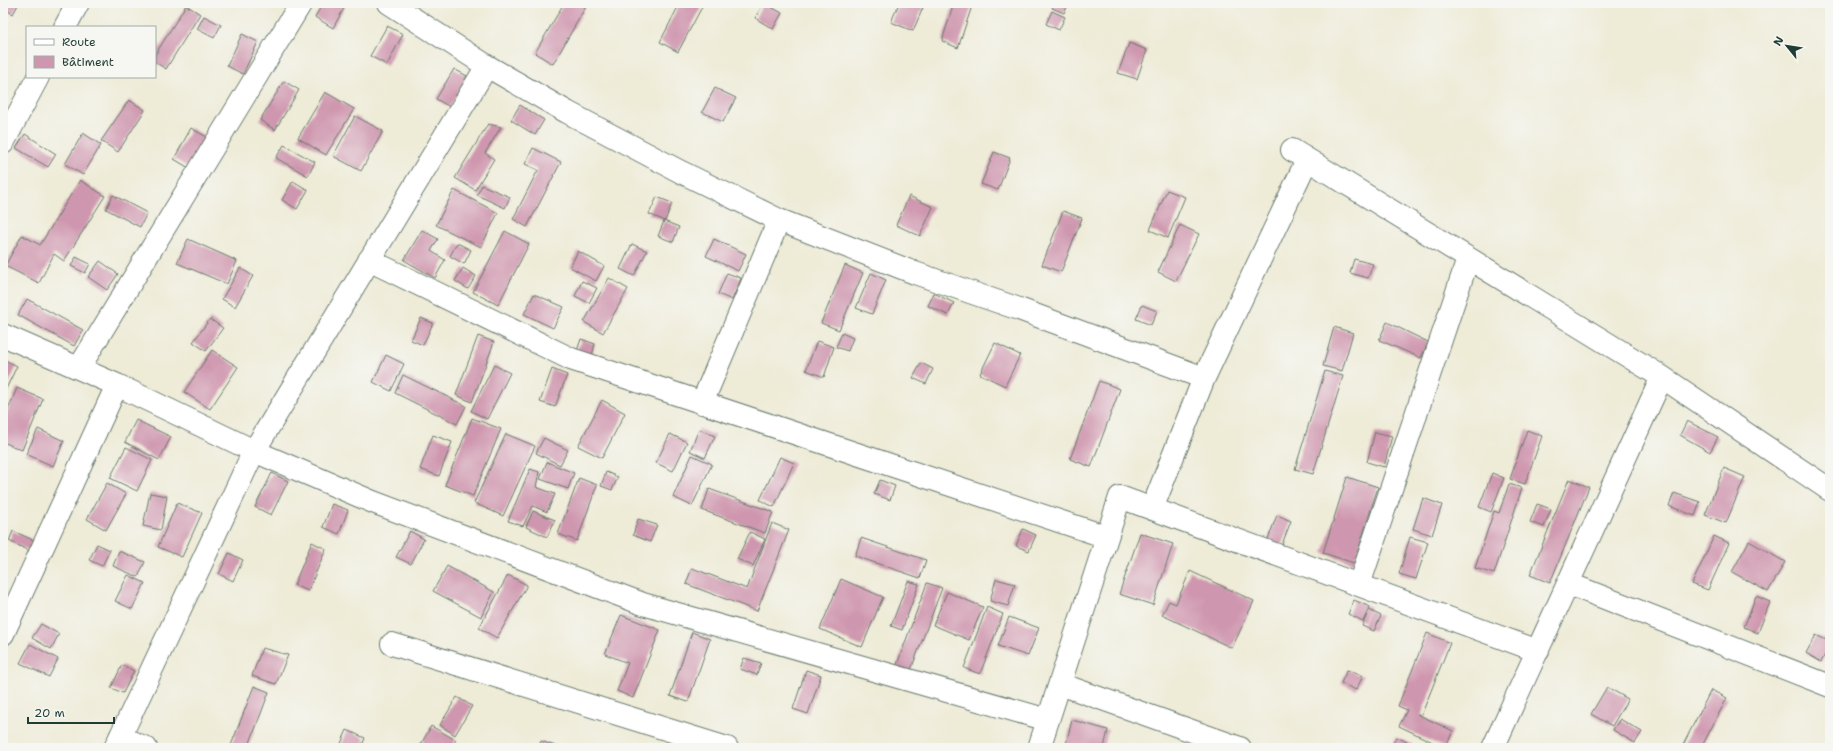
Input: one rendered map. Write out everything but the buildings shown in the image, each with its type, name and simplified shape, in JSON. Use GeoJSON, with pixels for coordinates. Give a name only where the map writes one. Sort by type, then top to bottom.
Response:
{"type":"FeatureCollection","features":[{"type":"Feature","properties":{"kind":"street"},"geometry":{"type":"LineString","coordinates":[[66,26],[78,3]]}},
{"type":"Feature","properties":{"kind":"street"},"geometry":{"type":"LineString","coordinates":[[79,368],[301,3]]}},
{"type":"Feature","properties":{"kind":"street"},"geometry":{"type":"LineString","coordinates":[[389,3],[487,66],[567,112],[681,172],[779,220],[915,273],[1019,309],[1204,378]]}},
{"type":"Feature","properties":{"kind":"street"},"geometry":{"type":"LineString","coordinates":[[146,748],[118,743],[254,451],[487,66]]}},
{"type":"Feature","properties":{"kind":"street"},"geometry":{"type":"LineString","coordinates":[[3,142],[37,78]]}},
{"type":"Feature","properties":{"kind":"street"},"geometry":{"type":"LineString","coordinates":[[1152,509],[1204,378],[1300,155],[1662,377],[1830,490]]}},
{"type":"Feature","properties":{"kind":"street"},"geometry":{"type":"LineString","coordinates":[[702,403],[779,220]]}},
{"type":"Feature","properties":{"kind":"street"},"geometry":{"type":"LineString","coordinates":[[1359,585],[1468,259]]}},
{"type":"Feature","properties":{"kind":"street"},"geometry":{"type":"LineString","coordinates":[[370,260],[571,360],[1107,538]]}},
{"type":"Feature","properties":{"kind":"street"},"geometry":{"type":"LineString","coordinates":[[3,335],[79,368],[254,451],[373,502],[643,604],[1048,720]]}},
{"type":"Feature","properties":{"kind":"street"},"geometry":{"type":"LineString","coordinates":[[1493,748],[1662,377]]}},
{"type":"Feature","properties":{"kind":"street"},"geometry":{"type":"LineString","coordinates":[[3,634],[117,386]]}},
{"type":"Feature","properties":{"kind":"street"},"geometry":{"type":"LineString","coordinates":[[1039,748],[1120,497],[1538,651]]}},
{"type":"Feature","properties":{"kind":"street"},"geometry":{"type":"LineString","coordinates":[[1569,584],[1830,686]]}},
{"type":"Feature","properties":{"kind":"street"},"geometry":{"type":"LineString","coordinates":[[392,644],[727,748]]}},
{"type":"Feature","properties":{"kind":"street"},"geometry":{"type":"LineString","coordinates":[[1060,684],[1240,748]]}}]}
